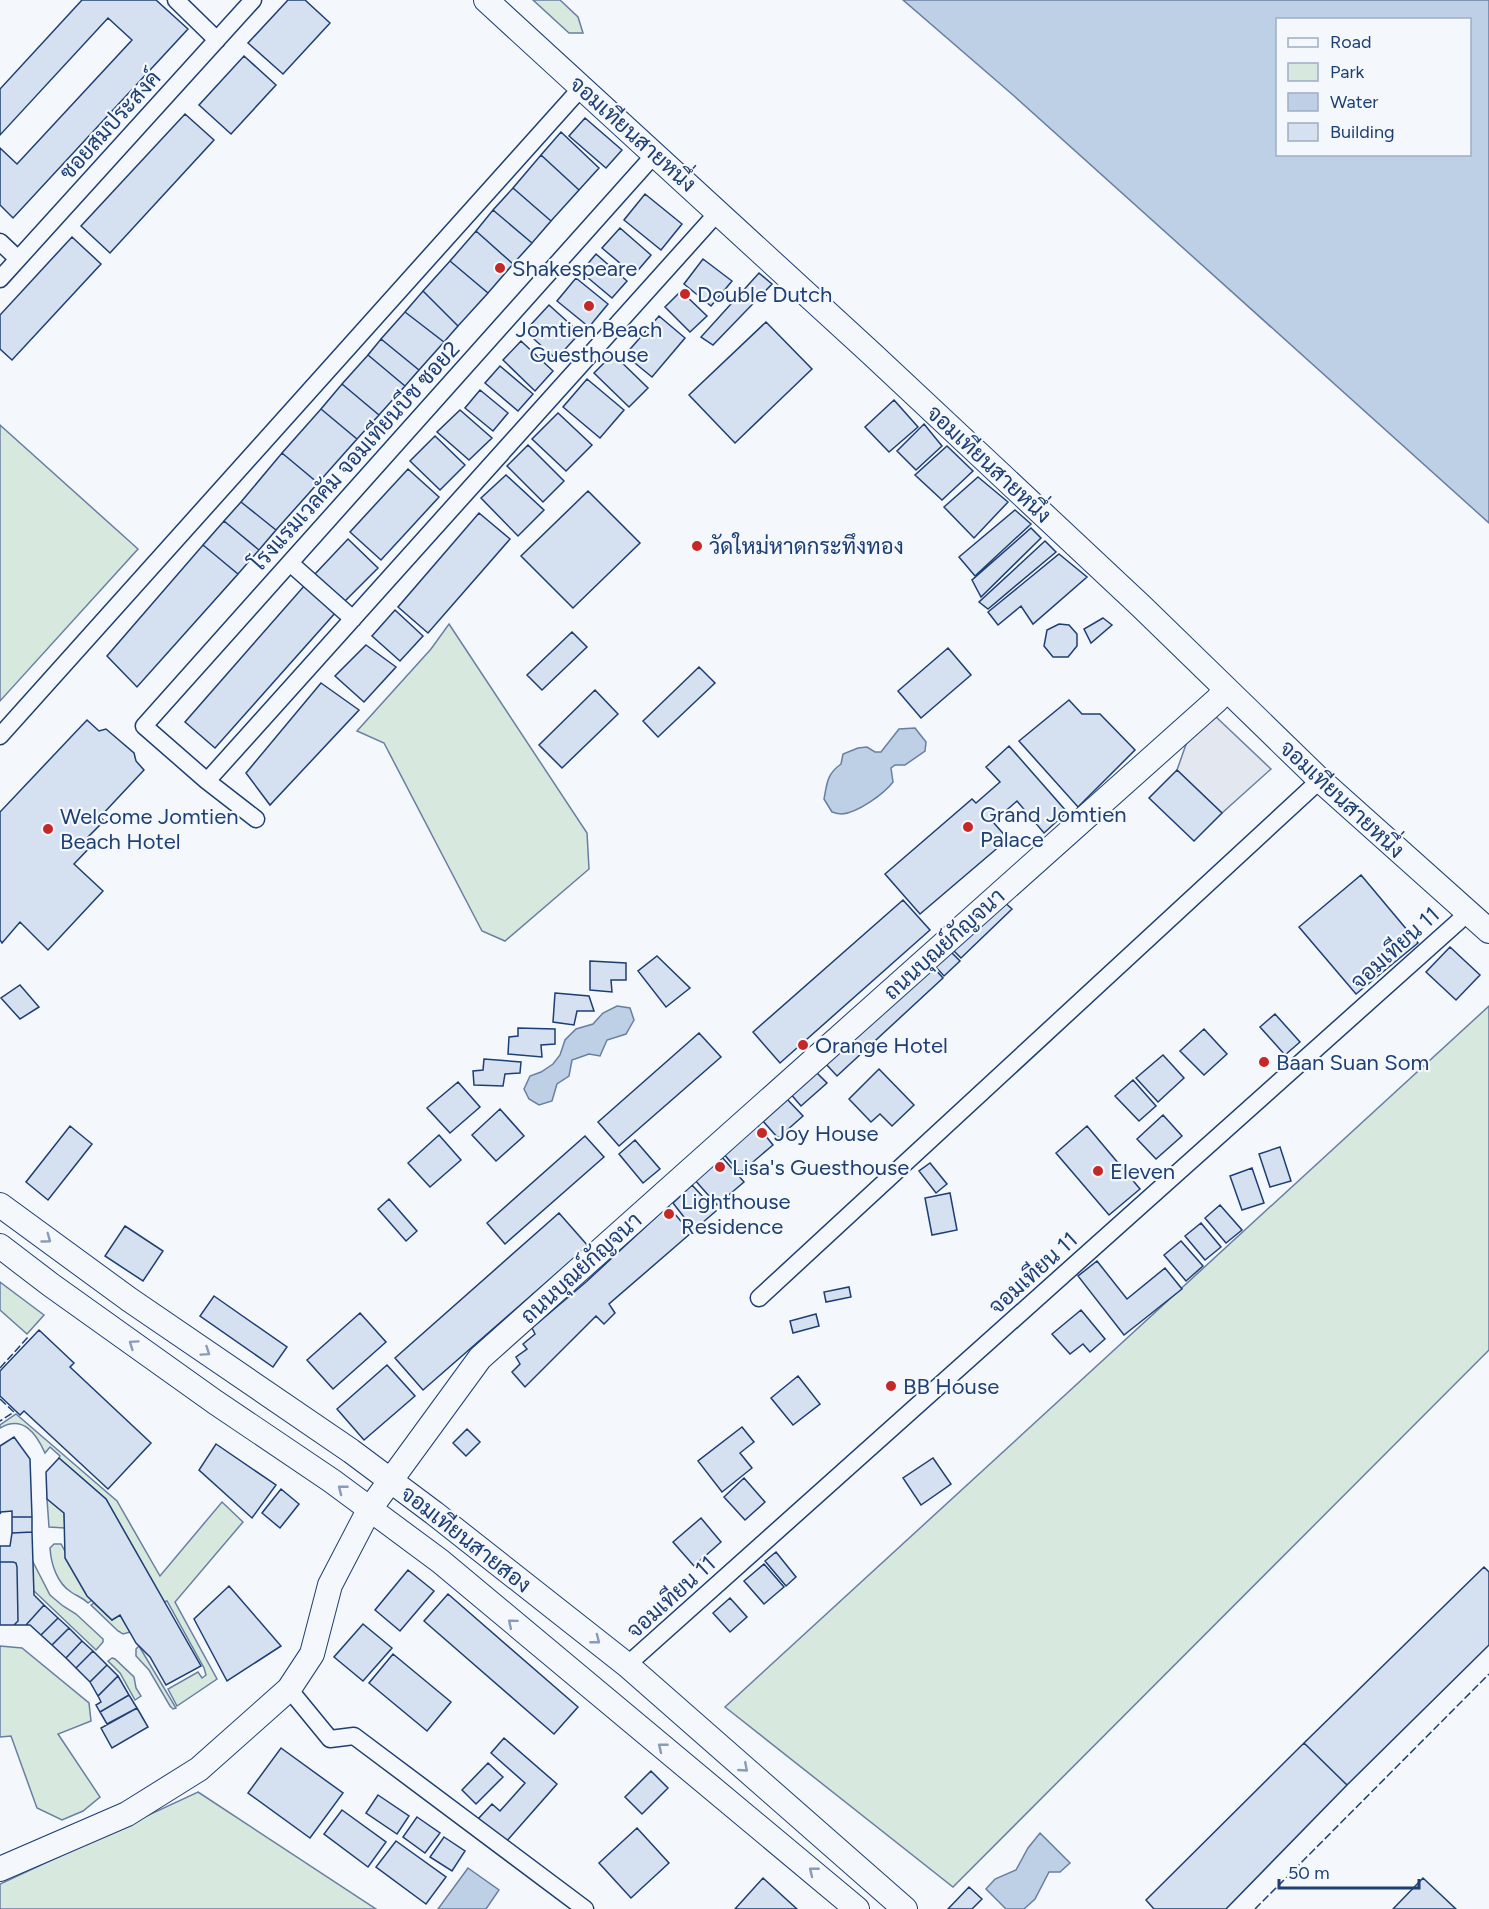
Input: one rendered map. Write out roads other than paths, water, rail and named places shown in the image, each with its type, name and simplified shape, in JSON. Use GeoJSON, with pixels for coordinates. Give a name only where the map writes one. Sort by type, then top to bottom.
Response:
{"type":"FeatureCollection","features":[{"type":"Feature","properties":{"kind":"street"},"geometry":{"type":"LineString","coordinates":[[176,0],[217,40]]}},
{"type":"Feature","properties":{"kind":"street","name":"ซอยสมประสงค์"},"geometry":{"type":"LineString","coordinates":[[0,279],[253,0]]}},
{"type":"Feature","properties":{"kind":"street","name":"จอมเทียนสายหนึ่ง"},"geometry":{"type":"LineString","coordinates":[[486,0],[719,211],[1133,598],[1320,780],[1489,931]]}},
{"type":"Feature","properties":{"kind":"street"},"geometry":{"type":"LineString","coordinates":[[0,736],[581,88]]}},
{"type":"Feature","properties":{"kind":"street","name":"โรงแรมเวลคัม จอมเทียนบีช ซอย2"},"geometry":{"type":"LineString","coordinates":[[207,781],[144,726],[655,154]]}},
{"type":"Feature","properties":{"kind":"street"},"geometry":{"type":"LineString","coordinates":[[256,819],[207,781],[719,211]]}},
{"type":"Feature","properties":{"kind":"street"},"geometry":{"type":"LineString","coordinates":[[0,242],[18,260]]}},
{"type":"Feature","properties":{"kind":"street"},"geometry":{"type":"LineString","coordinates":[[290,563],[352,619]]}},
{"type":"Feature","properties":{"kind":"street","name":"ถนนบุณย์กัญจนา"},"geometry":{"type":"LineString","coordinates":[[0,1869],[127,1814],[199,1769],[290,1689],[312,1654],[330,1585],[369,1510],[480,1358],[1226,690]]}},
{"type":"Feature","properties":{"kind":"street"},"geometry":{"type":"LineString","coordinates":[[759,1298],[1320,780]]}},
{"type":"Feature","properties":{"kind":"street","name":"จอมเทียน 11"},"geometry":{"type":"LineString","coordinates":[[627,1665],[1433,945],[1467,912]]}},
{"type":"Feature","properties":{"kind":"street","name":"จอมเทียนสายสอง"},"geometry":{"type":"LineString","coordinates":[[0,1205],[130,1300],[351,1451],[567,1617],[627,1665],[905,1909]]}},
{"type":"Feature","properties":{"kind":"street","name":"จอมเทียนสายสอง"},"geometry":{"type":"LineString","coordinates":[[0,1246],[215,1402],[332,1481],[440,1561],[858,1909]]}},
{"type":"Feature","properties":{"kind":"street"},"geometry":{"type":"LineString","coordinates":[[543,1649],[567,1617]]}},
{"type":"Feature","properties":{"kind":"street"},"geometry":{"type":"LineString","coordinates":[[290,1689],[330,1739],[354,1736],[585,1909]]}},
{"type":"Feature","properties":{"kind":"water"},"geometry":{"type":"Polygon","coordinates":[[[903,0],[1489,0],[1489,523],[1013,95],[903,0]]]}},
{"type":"Feature","properties":{"kind":"water"},"geometry":{"type":"Polygon","coordinates":[[[915,728],[926,742],[925,751],[905,765],[895,765],[891,768],[893,782],[870,802],[848,813],[832,812],[824,799],[826,788],[830,775],[841,764],[843,754],[867,747],[875,752],[881,752],[899,729],[915,728]]]}},
{"type":"Feature","properties":{"kind":"water"},"geometry":{"type":"Polygon","coordinates":[[[617,1006],[630,1008],[634,1020],[626,1034],[607,1040],[600,1056],[589,1054],[572,1060],[569,1076],[557,1084],[552,1101],[539,1105],[529,1099],[524,1089],[530,1076],[553,1064],[560,1055],[565,1040],[576,1029],[593,1024],[603,1013],[617,1006]]]}},
{"type":"Feature","properties":{"kind":"water"},"geometry":{"type":"Polygon","coordinates":[[[1040,1833],[1070,1863],[1060,1872],[1049,1872],[1035,1899],[1024,1909],[1006,1909],[986,1889],[995,1879],[1016,1870],[1028,1848],[1040,1833]]]}},
{"type":"Feature","properties":{"kind":"water"},"geometry":{"type":"Polygon","coordinates":[[[468,1868],[499,1890],[486,1909],[438,1909],[468,1868]]]}},
{"type":"Feature","properties":{"kind":"place","name":"Shakespeare"},"geometry":{"type":"Point","coordinates":[500,268]}},
{"type":"Feature","properties":{"kind":"place","name":"Double Dutch"},"geometry":{"type":"Point","coordinates":[685,294]}},
{"type":"Feature","properties":{"kind":"place","name":"Jomtien Beach Guesthouse"},"geometry":{"type":"Point","coordinates":[589,306]}},
{"type":"Feature","properties":{"kind":"place","name":"วัดใหม่หาดกระทึงทอง"},"geometry":{"type":"Point","coordinates":[697,546]}},
{"type":"Feature","properties":{"kind":"place","name":"Grand Jomtien Palace"},"geometry":{"type":"Point","coordinates":[968,827]}},
{"type":"Feature","properties":{"kind":"place","name":"Welcome Jomtien Beach Hotel"},"geometry":{"type":"Point","coordinates":[48,829]}},
{"type":"Feature","properties":{"kind":"place","name":"Orange Hotel"},"geometry":{"type":"Point","coordinates":[803,1045]}},
{"type":"Feature","properties":{"kind":"place","name":"Baan Suan Som"},"geometry":{"type":"Point","coordinates":[1264,1062]}},
{"type":"Feature","properties":{"kind":"place","name":"Joy House"},"geometry":{"type":"Point","coordinates":[762,1133]}},
{"type":"Feature","properties":{"kind":"place","name":"Lisa's Guesthouse"},"geometry":{"type":"Point","coordinates":[720,1167]}},
{"type":"Feature","properties":{"kind":"place","name":"Eleven"},"geometry":{"type":"Point","coordinates":[1098,1171]}},
{"type":"Feature","properties":{"kind":"place","name":"Lighthouse Residence"},"geometry":{"type":"Point","coordinates":[669,1214]}},
{"type":"Feature","properties":{"kind":"place","name":"BB House"},"geometry":{"type":"Point","coordinates":[891,1386]}}]}
